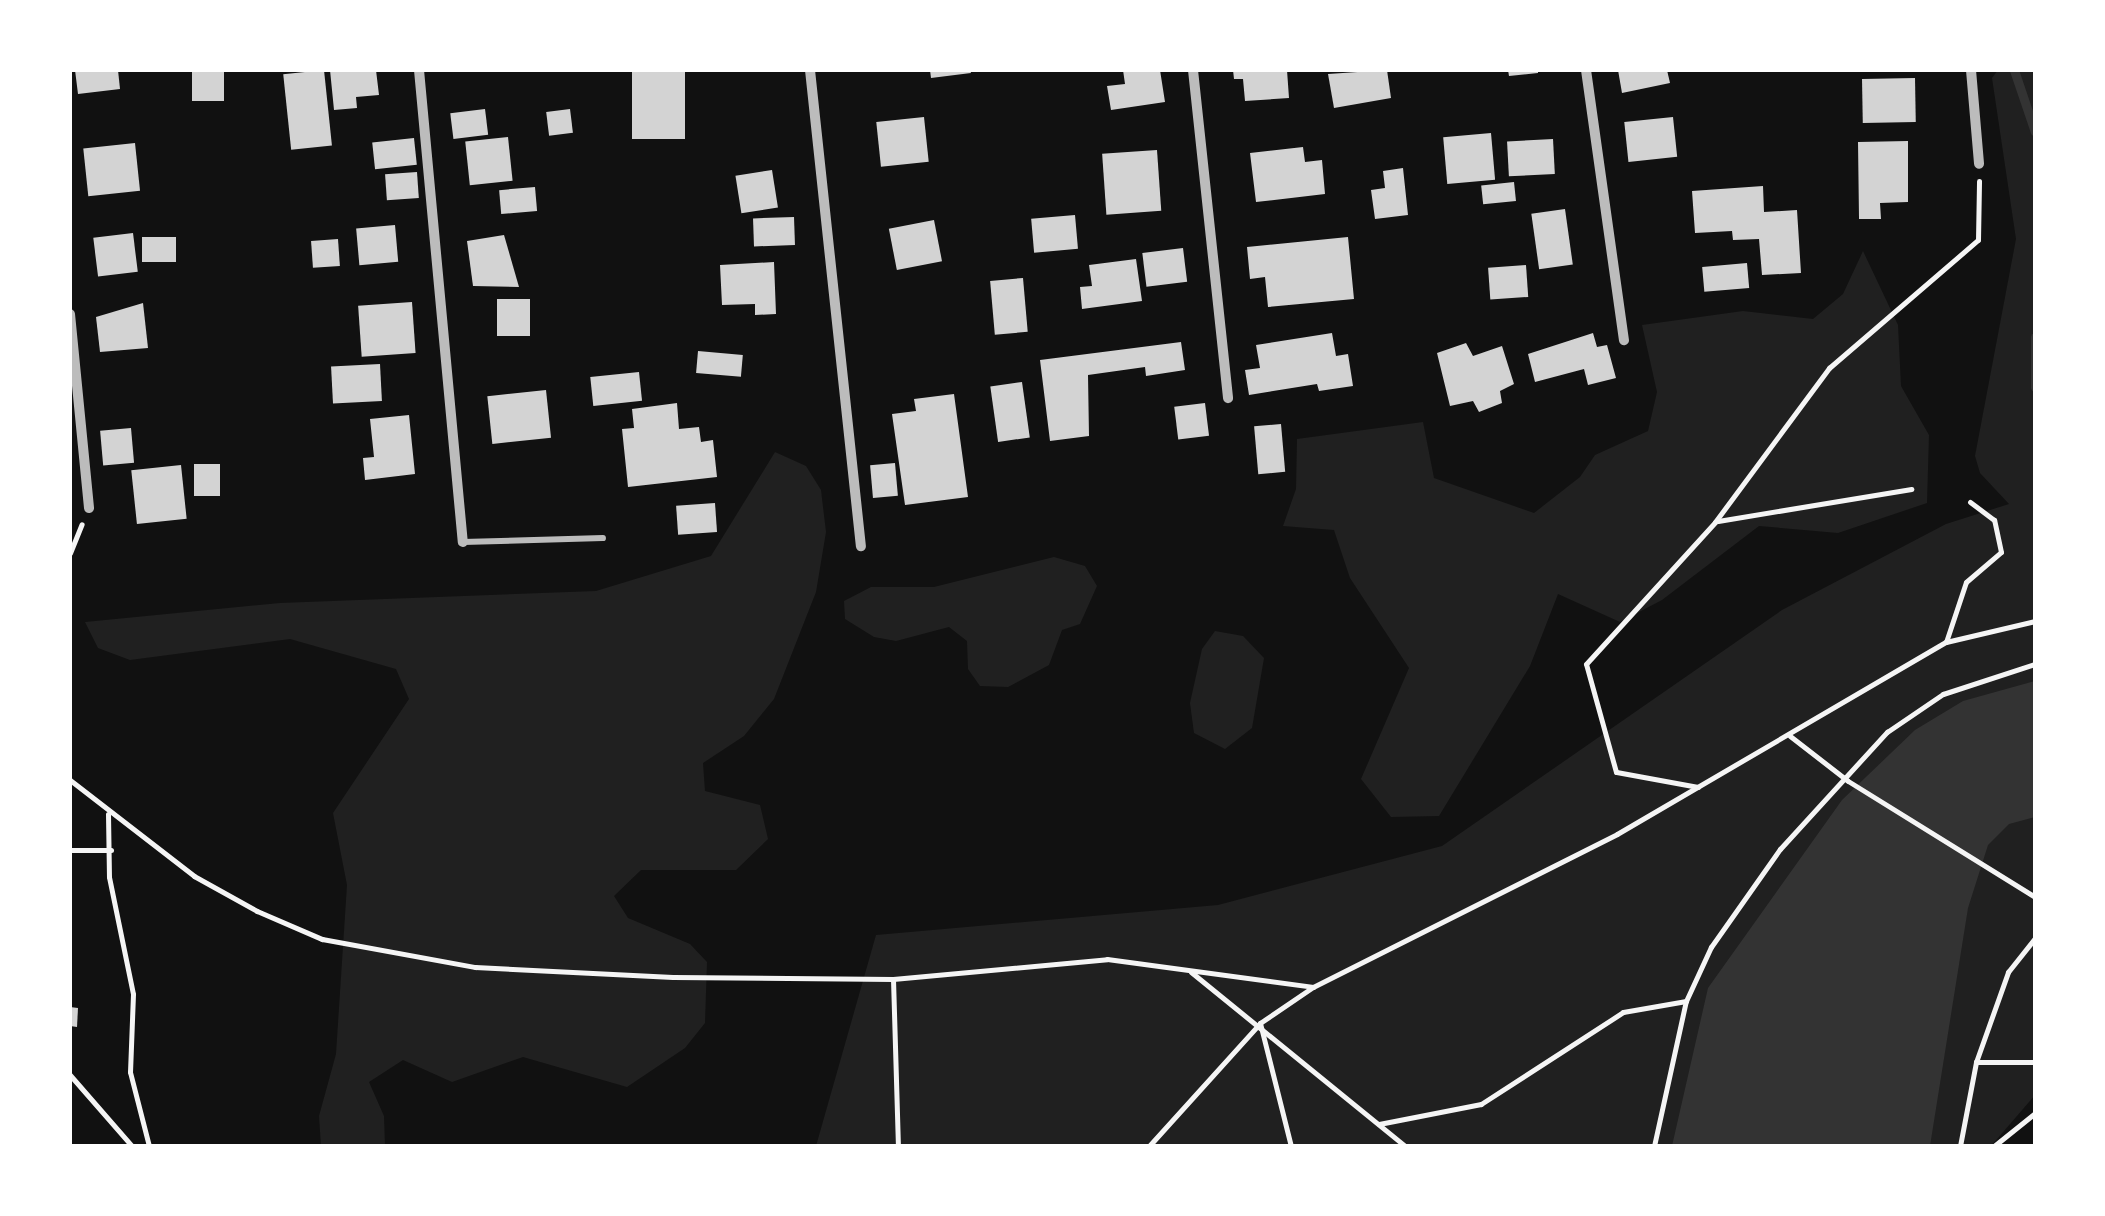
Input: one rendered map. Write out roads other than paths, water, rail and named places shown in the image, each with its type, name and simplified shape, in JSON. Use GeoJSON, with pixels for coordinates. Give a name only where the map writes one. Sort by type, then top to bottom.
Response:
{"type":"FeatureCollection","features":[{"type":"Feature","properties":{"kind":"street"},"geometry":{"type":"LineString","coordinates":[[419,70],[463,542]]}},
{"type":"Feature","properties":{"kind":"street"},"geometry":{"type":"LineString","coordinates":[[810,70],[861,546]]}},
{"type":"Feature","properties":{"kind":"street"},"geometry":{"type":"LineString","coordinates":[[1193,70],[1228,398]]}},
{"type":"Feature","properties":{"kind":"street"},"geometry":{"type":"LineString","coordinates":[[1586,70],[1624,340]]}},
{"type":"Feature","properties":{"kind":"street"},"geometry":{"type":"LineString","coordinates":[[1971,70],[1979,164]]}},
{"type":"Feature","properties":{"kind":"street"},"geometry":{"type":"LineString","coordinates":[[70,314],[89,508]]}},
{"type":"Feature","properties":{"kind":"lane"},"geometry":{"type":"LineString","coordinates":[[463,542],[603,538]]}},
{"type":"Feature","properties":{"kind":"waterway"},"geometry":{"type":"LineString","coordinates":[[2014,70],[2035,132]]}},
{"type":"Feature","properties":{"kind":"waterway"},"geometry":{"type":"LineString","coordinates":[[2035,337],[2035,387]]}}]}
